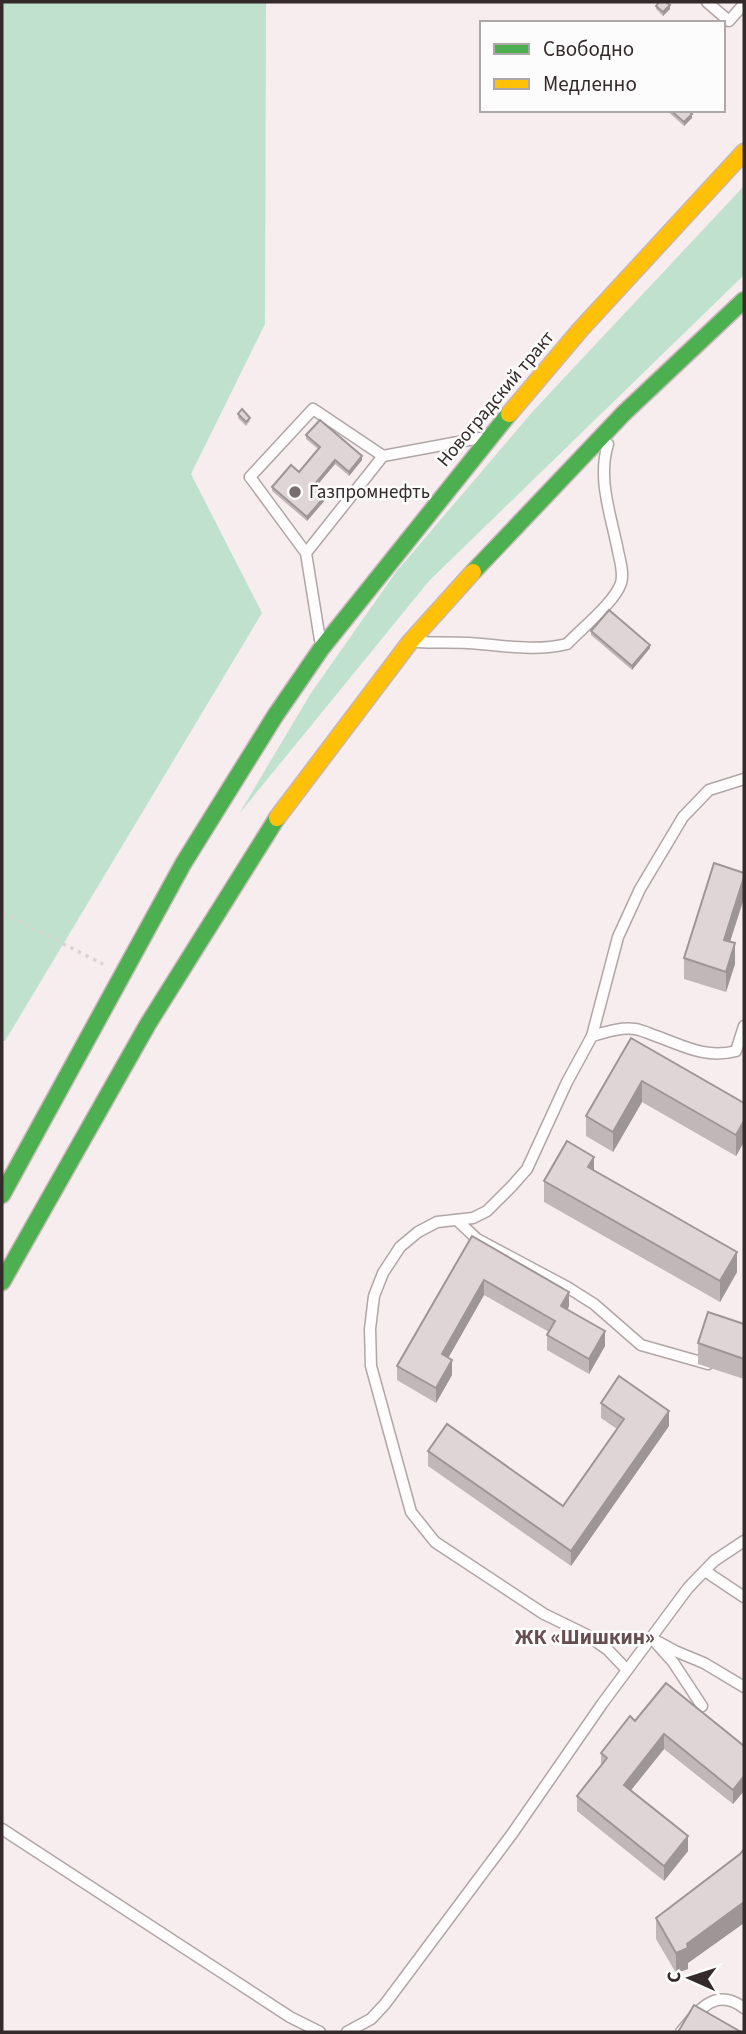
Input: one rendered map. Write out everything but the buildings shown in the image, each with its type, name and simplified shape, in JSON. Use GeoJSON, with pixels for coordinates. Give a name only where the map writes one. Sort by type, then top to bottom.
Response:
{"type":"FeatureCollection","features":[{"type":"Feature","properties":{"kind":"main road","name":"Новоградский тракт"},"geometry":{"type":"LineString","coordinates":[[2,1195],[183,864],[275,716],[321,649],[491,436],[580,330],[744,152]]}},
{"type":"Feature","properties":{"kind":"main road"},"geometry":{"type":"LineString","coordinates":[[2,1282],[148,1024],[266,832],[410,642],[503,537],[624,413],[744,300]]}},
{"type":"Feature","properties":{"kind":"lane"},"geometry":{"type":"LineString","coordinates":[[707,2],[729,21],[744,4]]}},
{"type":"Feature","properties":{"kind":"lane"},"geometry":{"type":"LineString","coordinates":[[321,649],[306,553],[250,477],[313,409],[383,456]]}},
{"type":"Feature","properties":{"kind":"lane"},"geometry":{"type":"LineString","coordinates":[[410,642],[523,648],[566,644],[614,595],[622,582],[622,567],[604,484],[603,467],[611,436],[624,413]]}},
{"type":"Feature","properties":{"kind":"lane"},"geometry":{"type":"LineString","coordinates":[[306,553],[383,456],[491,436]]}},
{"type":"Feature","properties":{"kind":"lane"},"geometry":{"type":"LineString","coordinates":[[627,1670],[608,1650],[587,1635],[544,1614],[435,1542],[411,1512],[371,1366],[370,1329],[374,1296],[383,1273],[400,1247],[418,1232],[437,1222],[473,1218],[487,1210],[500,1200],[527,1169],[567,1082],[592,1036],[618,937],[640,890],[683,817],[709,790],[744,779]]}},
{"type":"Feature","properties":{"kind":"lane"},"geometry":{"type":"LineString","coordinates":[[592,1036],[611,1030],[636,1029],[707,1054],[725,1054],[736,1051],[744,1026]]}},
{"type":"Feature","properties":{"kind":"lane"},"geometry":{"type":"LineString","coordinates":[[457,1220],[477,1239],[594,1304],[641,1345],[712,1366],[722,1366]]}},
{"type":"Feature","properties":{"kind":"lane"},"geometry":{"type":"LineString","coordinates":[[347,2032],[371,2019],[385,2004],[512,1835],[688,1588],[714,1562],[744,1541]]}},
{"type":"Feature","properties":{"kind":"lane"},"geometry":{"type":"LineString","coordinates":[[705,1571],[744,1597]]}},
{"type":"Feature","properties":{"kind":"lane"},"geometry":{"type":"LineString","coordinates":[[651,1638],[704,1663],[744,1687]]}},
{"type":"Feature","properties":{"kind":"lane"},"geometry":{"type":"LineString","coordinates":[[651,1638],[673,1662],[702,1706]]}},
{"type":"Feature","properties":{"kind":"lane"},"geometry":{"type":"LineString","coordinates":[[2,1829],[221,1973],[290,2017],[320,2032]]}},
{"type":"Feature","properties":{"kind":"lane"},"geometry":{"type":"LineString","coordinates":[[681,2032],[704,2004],[717,2000],[734,2000],[743,2005]]}},
{"type":"Feature","properties":{"kind":"path"},"geometry":{"type":"LineString","coordinates":[[2,913],[123,974]]}},
{"type":"Feature","properties":{"kind":"green space"},"geometry":{"type":"Polygon","coordinates":[[[2,2],[266,2],[265,324],[191,474],[262,613],[5,1041],[2,1041],[2,2]]]}},
{"type":"Feature","properties":{"kind":"green space"},"geometry":{"type":"Polygon","coordinates":[[[744,186],[744,275],[429,581],[239,814],[311,693],[396,572],[534,410],[744,186]]]}},
{"type":"Feature","properties":{"kind":"traffic: fast"},"geometry":{"type":"LineString","coordinates":[[473,572],[624,413],[744,300]]}},
{"type":"Feature","properties":{"kind":"traffic: fast"},"geometry":{"type":"LineString","coordinates":[[2,1195],[183,864],[275,716],[321,649],[509,414]]}},
{"type":"Feature","properties":{"kind":"traffic: fast"},"geometry":{"type":"LineString","coordinates":[[2,1282],[148,1024],[277,818]]}},
{"type":"Feature","properties":{"kind":"traffic: slow"},"geometry":{"type":"LineString","coordinates":[[509,414],[580,330],[744,152]]}},
{"type":"Feature","properties":{"kind":"traffic: slow"},"geometry":{"type":"LineString","coordinates":[[277,818],[410,642],[473,572]]}},
{"type":"Feature","properties":{"kind":"place","name":"Газпромнефть"},"geometry":{"type":"Point","coordinates":[295,492]}},
{"type":"Feature","properties":{"kind":"district","name":"ЖК «Шишкин»"},"geometry":{"type":"Point","coordinates":[585,1637]}}]}
